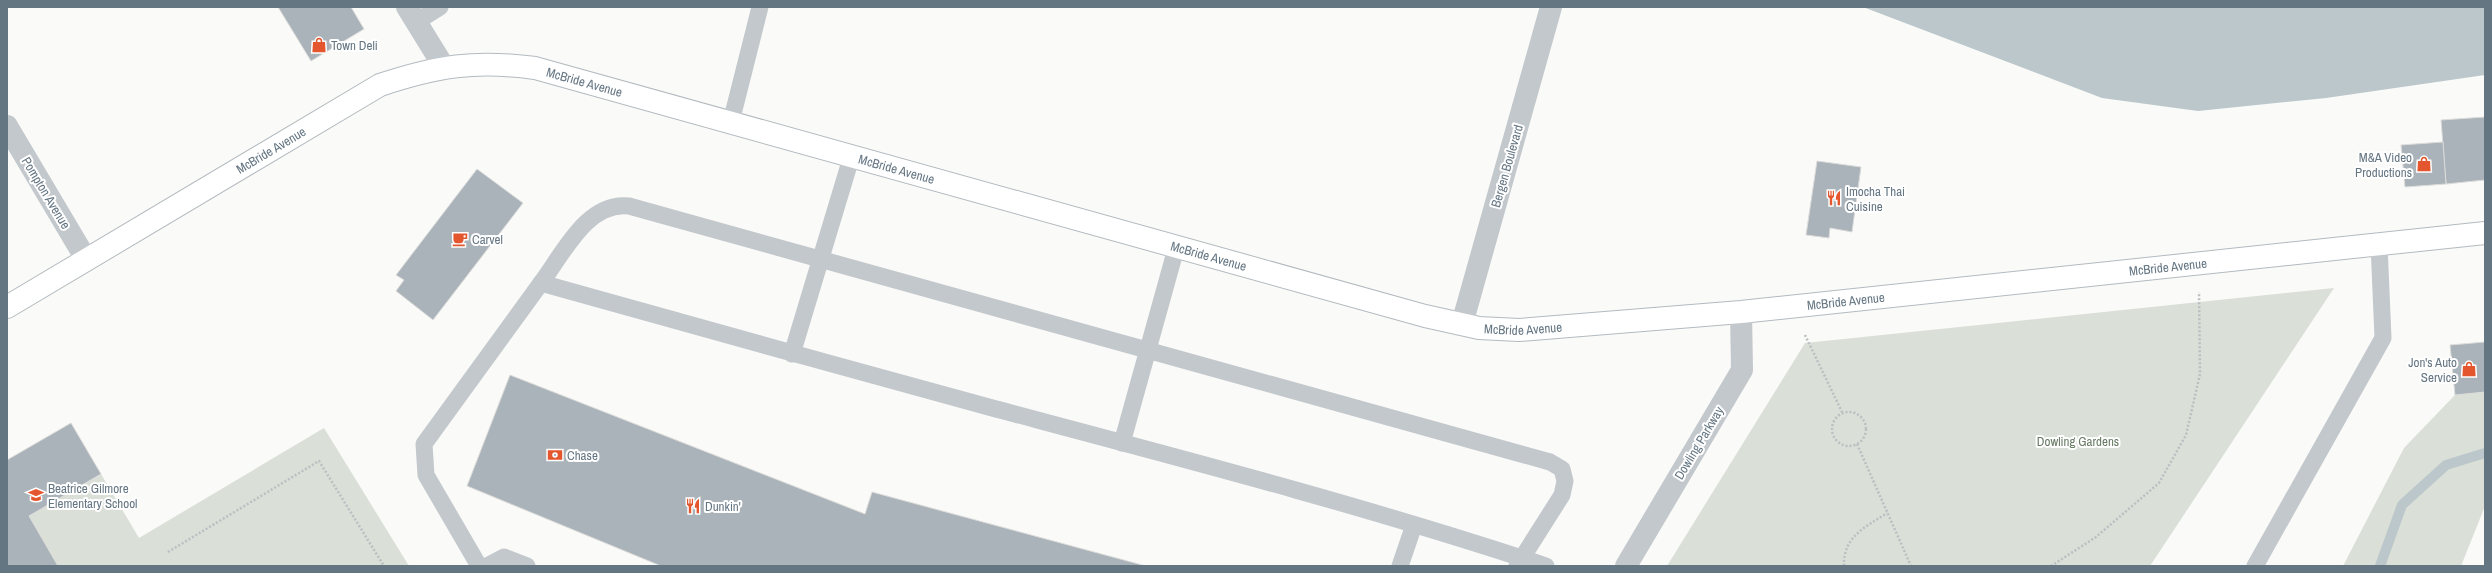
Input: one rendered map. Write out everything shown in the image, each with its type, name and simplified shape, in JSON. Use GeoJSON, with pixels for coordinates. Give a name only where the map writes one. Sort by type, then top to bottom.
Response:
{"type":"FeatureCollection","features":[{"type":"Feature","properties":{"kind":"main road","name":"McBride Avenue"},"geometry":{"type":"LineString","coordinates":[[7,307],[380,85],[444,67],[479,63],[535,68],[1479,328],[1519,330],[1741,312],[2485,233]]}},
{"type":"Feature","properties":{"kind":"street","name":"Bergen Boulevard"},"geometry":{"type":"LineString","coordinates":[[1462,324],[1551,7]]}},
{"type":"Feature","properties":{"kind":"street"},"geometry":{"type":"LineString","coordinates":[[412,14],[444,67]]}},
{"type":"Feature","properties":{"kind":"street","name":"Pompton Avenue"},"geometry":{"type":"LineString","coordinates":[[7,126],[86,259]]}},
{"type":"Feature","properties":{"kind":"street","name":"Dowling Parkway"},"geometry":{"type":"LineString","coordinates":[[1626,566],[1742,370],[1741,312]]}},
{"type":"Feature","properties":{"kind":"lane"},"geometry":{"type":"LineString","coordinates":[[412,14],[440,7]]}},
{"type":"Feature","properties":{"kind":"lane"},"geometry":{"type":"LineString","coordinates":[[731,122],[760,7]]}},
{"type":"Feature","properties":{"kind":"lane"},"geometry":{"type":"LineString","coordinates":[[792,354],[852,155]]}},
{"type":"Feature","properties":{"kind":"lane"},"geometry":{"type":"LineString","coordinates":[[479,566],[426,474],[424,444],[541,283],[594,214],[608,206],[619,204],[1148,348],[1550,462],[1562,469],[1565,482],[1562,495],[1519,562]]}},
{"type":"Feature","properties":{"kind":"lane"},"geometry":{"type":"LineString","coordinates":[[2255,566],[2383,338],[2379,244]]}},
{"type":"Feature","properties":{"kind":"lane"},"geometry":{"type":"LineString","coordinates":[[1122,443],[1177,245]]}},
{"type":"Feature","properties":{"kind":"lane"},"geometry":{"type":"LineString","coordinates":[[541,283],[792,354],[1122,443],[1414,525],[1519,562],[1546,566]]}},
{"type":"Feature","properties":{"kind":"lane"},"geometry":{"type":"LineString","coordinates":[[1400,566],[1414,525]]}},
{"type":"Feature","properties":{"kind":"lane"},"geometry":{"type":"LineString","coordinates":[[487,566],[504,557],[527,566]]}},
{"type":"Feature","properties":{"kind":"path"},"geometry":{"type":"LineString","coordinates":[[2051,566],[2096,536],[2159,483],[2186,434],[2200,374],[2199,264]]}},
{"type":"Feature","properties":{"kind":"path"},"geometry":{"type":"LineString","coordinates":[[1792,306],[1843,414]]}},
{"type":"Feature","properties":{"kind":"path"},"geometry":{"type":"LineString","coordinates":[[1854,413],[1863,420],[1865,425],[1864,436],[1857,444],[1841,444],[1834,436],[1833,425],[1843,414],[1854,413]]}},
{"type":"Feature","properties":{"kind":"path"},"geometry":{"type":"LineString","coordinates":[[1857,444],[1911,566]]}},
{"type":"Feature","properties":{"kind":"path"},"geometry":{"type":"LineString","coordinates":[[168,552],[319,461],[384,566]]}},
{"type":"Feature","properties":{"kind":"path"},"geometry":{"type":"LineString","coordinates":[[1844,566],[1843,553],[1854,535],[1887,513]]}},
{"type":"Feature","properties":{"kind":"green space","name":"Dowling Gardens"},"geometry":{"type":"Polygon","coordinates":[[[2334,288],[2150,566],[1667,566],[1805,343],[2334,288]]]}},
{"type":"Feature","properties":{"kind":"green space"},"geometry":{"type":"Polygon","coordinates":[[[2485,392],[2485,506],[2461,566],[2343,566],[2404,448],[2455,395],[2485,392]]]}},
{"type":"Feature","properties":{"kind":"green space"},"geometry":{"type":"Polygon","coordinates":[[[324,428],[409,566],[58,566],[29,516],[101,474],[139,538],[324,428]]]}},
{"type":"Feature","properties":{"kind":"shaded area"},"geometry":{"type":"Polygon","coordinates":[[[1863,7],[2485,7],[2485,75],[2326,98],[2198,111],[2102,98],[1863,7]]]}},
{"type":"Feature","properties":{"kind":"building","name":"Town Deli"},"geometry":{"type":"Polygon","coordinates":[[[278,7],[351,7],[364,29],[311,61],[278,7]]]}},
{"type":"Feature","properties":{"kind":"building"},"geometry":{"type":"Polygon","coordinates":[[[2485,117],[2485,180],[2446,184],[2441,120],[2485,117]]]}},
{"type":"Feature","properties":{"kind":"building","name":"M&A Video Productions"},"geometry":{"type":"Polygon","coordinates":[[[2443,142],[2446,184],[2405,187],[2401,145],[2443,142]]]}},
{"type":"Feature","properties":{"kind":"building","name":"Imocha Thai Cuisine"},"geometry":{"type":"Polygon","coordinates":[[[1817,161],[1861,167],[1852,232],[1830,228],[1829,238],[1806,235],[1817,161]]]}},
{"type":"Feature","properties":{"kind":"building","name":"Carvel"},"geometry":{"type":"Polygon","coordinates":[[[477,169],[523,203],[433,320],[396,291],[404,280],[396,275],[477,169]]]}},
{"type":"Feature","properties":{"kind":"building","name":"Jon's Auto Service"},"geometry":{"type":"Polygon","coordinates":[[[2485,342],[2485,392],[2455,395],[2450,345],[2485,342]]]}},
{"type":"Feature","properties":{"kind":"building"},"geometry":{"type":"Polygon","coordinates":[[[510,375],[865,514],[872,492],[1146,566],[661,566],[467,486],[510,375]]]}},
{"type":"Feature","properties":{"kind":"building","name":"Beatrice Gilmore Elementary School"},"geometry":{"type":"Polygon","coordinates":[[[71,423],[101,474],[29,516],[58,566],[7,566],[7,460],[71,423]]]}},
{"type":"Feature","properties":{"kind":"waterway"},"geometry":{"type":"LineString","coordinates":[[2380,566],[2402,505],[2446,465],[2485,453]]}},
{"type":"Feature","properties":{"kind":"place","name":"Town Deli"},"geometry":{"type":"Point","coordinates":[319,45]}},
{"type":"Feature","properties":{"kind":"place","name":"M&A Video Productions"},"geometry":{"type":"Point","coordinates":[2424,164]}},
{"type":"Feature","properties":{"kind":"place","name":"Imocha Thai Cuisine"},"geometry":{"type":"Point","coordinates":[1834,198]}},
{"type":"Feature","properties":{"kind":"place","name":"Carvel"},"geometry":{"type":"Point","coordinates":[460,239]}},
{"type":"Feature","properties":{"kind":"place","name":"Jon's Auto Service"},"geometry":{"type":"Point","coordinates":[2469,369]}},
{"type":"Feature","properties":{"kind":"place","name":"Chase"},"geometry":{"type":"Point","coordinates":[555,455]}},
{"type":"Feature","properties":{"kind":"place","name":"Beatrice Gilmore Elementary School"},"geometry":{"type":"Point","coordinates":[36,495]}},
{"type":"Feature","properties":{"kind":"place","name":"Dunkin'"},"geometry":{"type":"Point","coordinates":[693,506]}}]}
